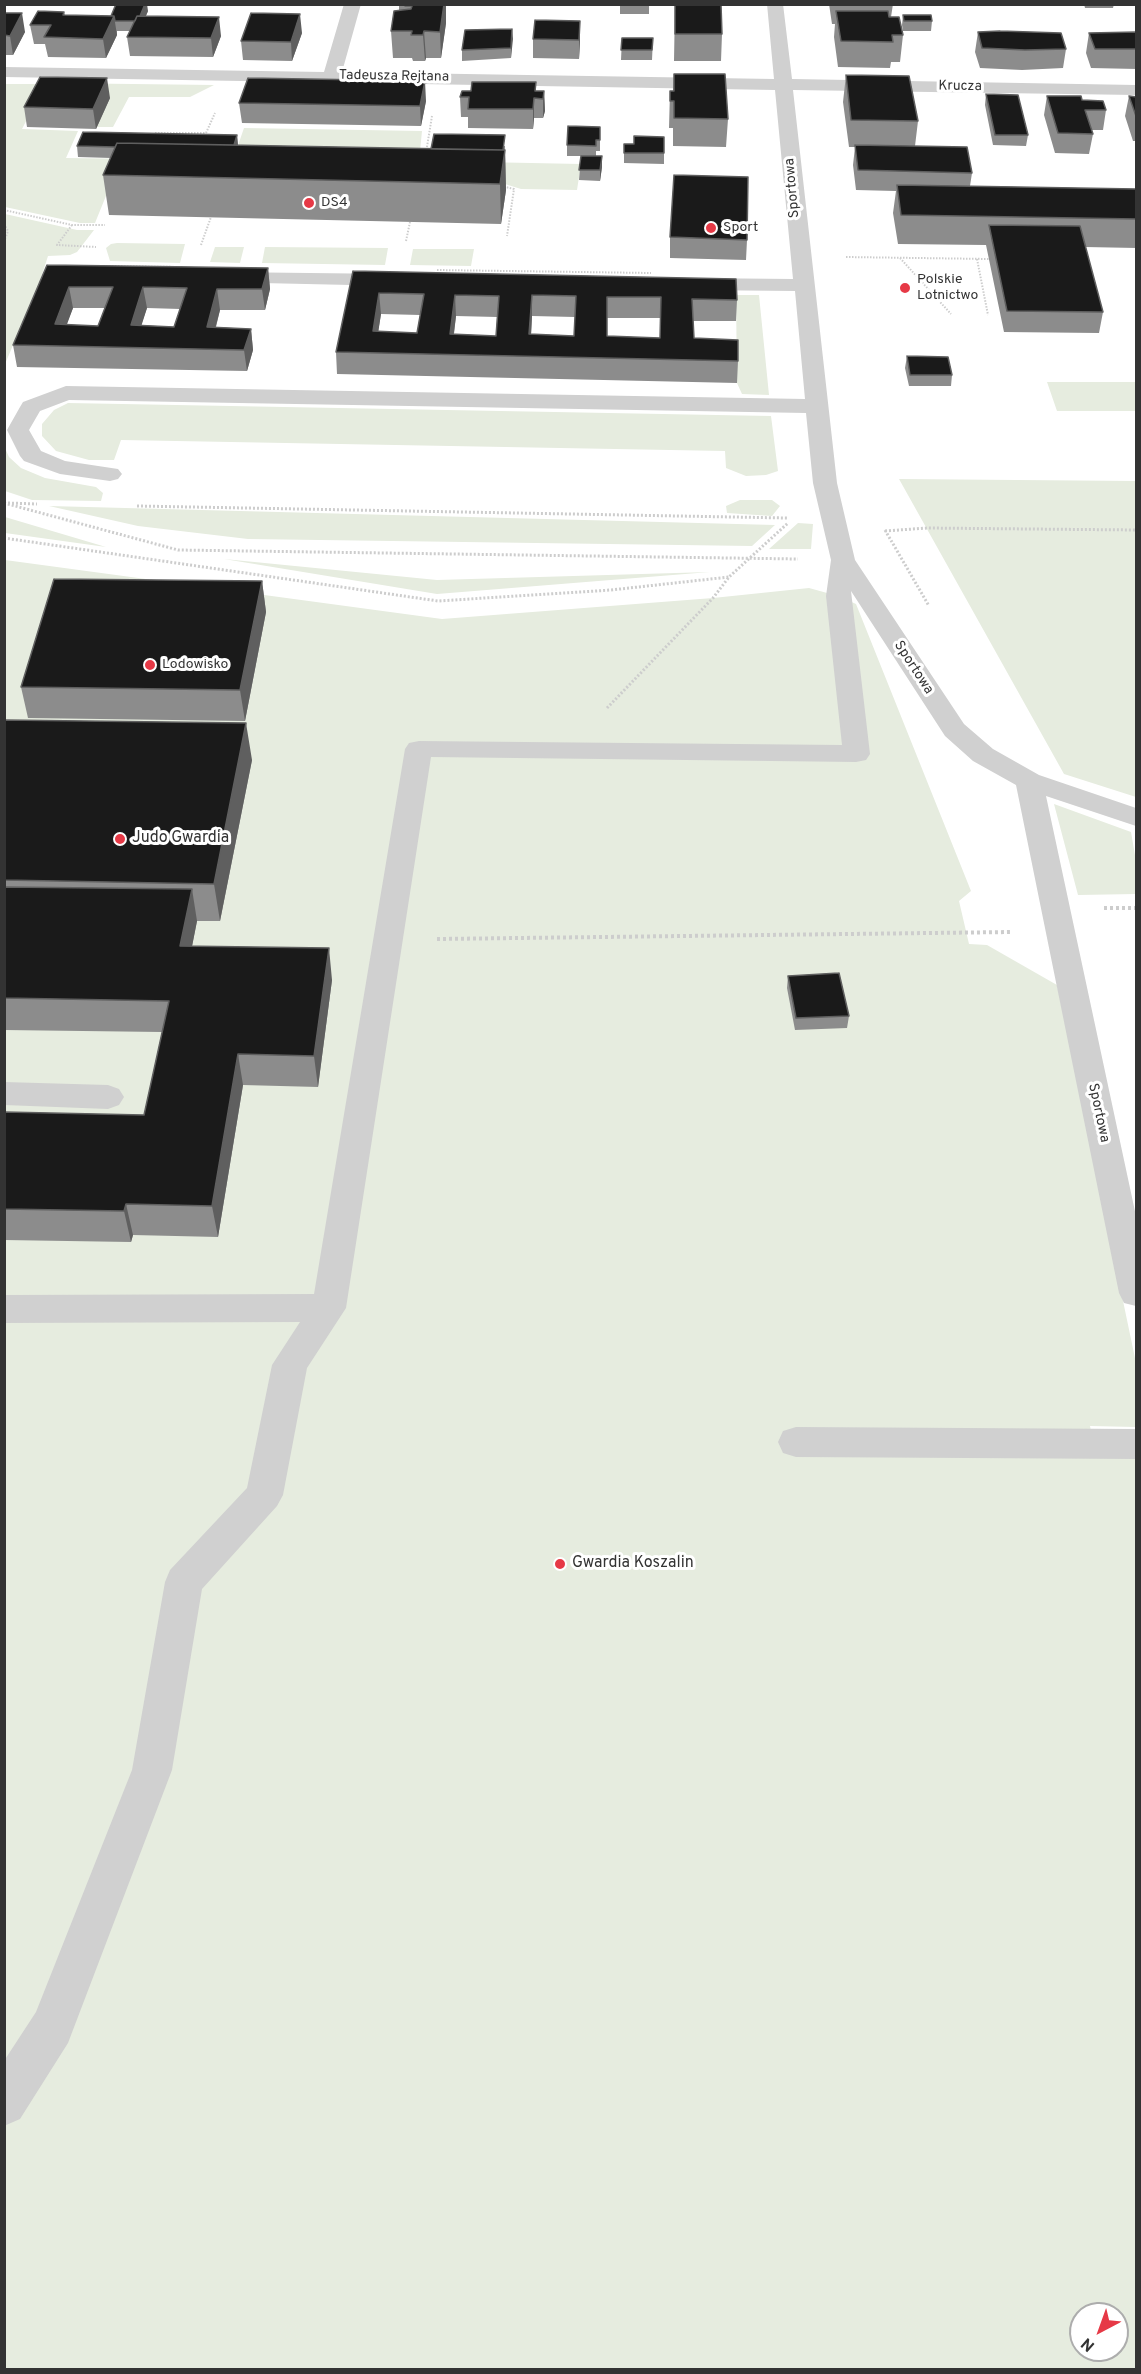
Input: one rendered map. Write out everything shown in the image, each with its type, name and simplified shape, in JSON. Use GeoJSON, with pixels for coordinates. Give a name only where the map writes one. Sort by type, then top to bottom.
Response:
{"type":"FeatureCollection","features":[{"type":"Feature","properties":{"kind":"street"},"geometry":{"type":"LineString","coordinates":[[332,76],[353,4]]}},
{"type":"Feature","properties":{"kind":"street","name":"Sportowa"},"geometry":{"type":"LineString","coordinates":[[774,4],[825,483],[843,560],[954,730],[982,755],[1029,781],[1137,1293]]}},
{"type":"Feature","properties":{"kind":"street","name":"Tadeusza Rejtana"},"geometry":{"type":"LineString","coordinates":[[4,72],[783,84]]}},
{"type":"Feature","properties":{"kind":"street","name":"Krucza"},"geometry":{"type":"LineString","coordinates":[[783,84],[1137,90]]}},
{"type":"Feature","properties":{"kind":"street"},"geometry":{"type":"LineString","coordinates":[[201,278],[421,280]]}},
{"type":"Feature","properties":{"kind":"street"},"geometry":{"type":"LineString","coordinates":[[670,283],[803,285]]}},
{"type":"Feature","properties":{"kind":"street"},"geometry":{"type":"LineString","coordinates":[[110,474],[60,467],[32,456],[18,430],[31,407],[66,393],[816,406]]}},
{"type":"Feature","properties":{"kind":"street"},"geometry":{"type":"LineString","coordinates":[[4,2103],[52,2026],[152,1770],[184,1582],[264,1495],[290,1365],[329,1308],[419,749],[856,754],[838,596],[843,560]]}},
{"type":"Feature","properties":{"kind":"street"},"geometry":{"type":"LineString","coordinates":[[1029,781],[1137,817]]}},
{"type":"Feature","properties":{"kind":"street"},"geometry":{"type":"LineString","coordinates":[[4,1093],[108,1097]]}},
{"type":"Feature","properties":{"kind":"street"},"geometry":{"type":"LineString","coordinates":[[4,1309],[329,1308]]}},
{"type":"Feature","properties":{"kind":"street"},"geometry":{"type":"LineString","coordinates":[[796,1442],[1137,1444]]}},
{"type":"Feature","properties":{"kind":"path"},"geometry":{"type":"LineString","coordinates":[[152,133],[206,133],[231,76]]}},
{"type":"Feature","properties":{"kind":"path"},"geometry":{"type":"LineString","coordinates":[[425,160],[433,109]]}},
{"type":"Feature","properties":{"kind":"path"},"geometry":{"type":"LineString","coordinates":[[494,183],[514,189],[507,236]]}},
{"type":"Feature","properties":{"kind":"path"},"geometry":{"type":"LineString","coordinates":[[4,210],[72,225],[105,225]]}},
{"type":"Feature","properties":{"kind":"path"},"geometry":{"type":"LineString","coordinates":[[4,224],[8,231],[4,242]]}},
{"type":"Feature","properties":{"kind":"path"},"geometry":{"type":"LineString","coordinates":[[72,225],[57,245],[96,247]]}},
{"type":"Feature","properties":{"kind":"path"},"geometry":{"type":"LineString","coordinates":[[852,258],[989,259]]}},
{"type":"Feature","properties":{"kind":"path"},"geometry":{"type":"LineString","coordinates":[[900,258],[951,314]]}},
{"type":"Feature","properties":{"kind":"path"},"geometry":{"type":"LineString","coordinates":[[976,259],[988,315]]}},
{"type":"Feature","properties":{"kind":"path"},"geometry":{"type":"LineString","coordinates":[[4,503],[178,550],[843,560]]}},
{"type":"Feature","properties":{"kind":"path"},"geometry":{"type":"LineString","coordinates":[[4,503],[40,504]]}},
{"type":"Feature","properties":{"kind":"path"},"geometry":{"type":"LineString","coordinates":[[136,506],[794,518],[729,577],[713,598],[603,713],[541,751]]}},
{"type":"Feature","properties":{"kind":"path"},"geometry":{"type":"LineString","coordinates":[[885,531],[927,528],[1137,530]]}},
{"type":"Feature","properties":{"kind":"path"},"geometry":{"type":"LineString","coordinates":[[4,538],[438,601],[611,590],[729,577]]}},
{"type":"Feature","properties":{"kind":"path"},"geometry":{"type":"LineString","coordinates":[[388,940],[966,931],[1061,934]]}},
{"type":"Feature","properties":{"kind":"shaded area"},"geometry":{"type":"Polygon","coordinates":[[[51,83],[214,85],[190,97],[129,97],[113,127],[27,127],[51,83]]]}},
{"type":"Feature","properties":{"kind":"shaded area"},"geometry":{"type":"Polygon","coordinates":[[[4,84],[45,84],[22,129],[78,131],[66,158],[233,160],[244,128],[422,131],[419,161],[112,181],[95,223],[80,223],[5,207],[4,84]]]}},
{"type":"Feature","properties":{"kind":"shaded area"},"geometry":{"type":"Polygon","coordinates":[[[431,161],[581,164],[577,190],[521,189],[431,161]]]}},
{"type":"Feature","properties":{"kind":"shaded area"},"geometry":{"type":"Polygon","coordinates":[[[5,214],[77,230],[94,230],[77,252],[70,255],[48,256],[39,284],[5,364],[5,214]]]}},
{"type":"Feature","properties":{"kind":"shaded area"},"geometry":{"type":"Polygon","coordinates":[[[111,244],[185,244],[180,263],[110,261],[106,248],[111,244]]]}},
{"type":"Feature","properties":{"kind":"shaded area"},"geometry":{"type":"Polygon","coordinates":[[[215,247],[244,247],[240,263],[210,262],[215,247]]]}},
{"type":"Feature","properties":{"kind":"shaded area"},"geometry":{"type":"Polygon","coordinates":[[[265,247],[388,248],[385,265],[262,263],[265,247]]]}},
{"type":"Feature","properties":{"kind":"shaded area"},"geometry":{"type":"Polygon","coordinates":[[[413,249],[474,249],[471,266],[410,265],[413,249]]]}},
{"type":"Feature","properties":{"kind":"shaded area"},"geometry":{"type":"Polygon","coordinates":[[[736,295],[759,295],[769,395],[742,394],[737,383],[736,295]]]}},
{"type":"Feature","properties":{"kind":"shaded area"},"geometry":{"type":"Polygon","coordinates":[[[1047,382],[1136,382],[1136,411],[1057,411],[1047,382]]]}},
{"type":"Feature","properties":{"kind":"shaded area"},"geometry":{"type":"Polygon","coordinates":[[[68,403],[771,416],[778,471],[766,475],[746,476],[726,468],[725,451],[121,440],[114,460],[89,460],[56,451],[42,436],[42,424],[54,410],[68,403]]]}},
{"type":"Feature","properties":{"kind":"shaded area"},"geometry":{"type":"Polygon","coordinates":[[[4,446],[9,457],[21,468],[45,478],[96,487],[103,493],[101,501],[32,500],[5,491],[4,446]]]}},
{"type":"Feature","properties":{"kind":"shaded area"},"geometry":{"type":"Polygon","coordinates":[[[899,479],[1136,481],[1136,797],[1064,774],[899,479]]]}},
{"type":"Feature","properties":{"kind":"shaded area"},"geometry":{"type":"Polygon","coordinates":[[[740,500],[772,500],[780,506],[772,516],[727,513],[726,506],[740,500]]]}},
{"type":"Feature","properties":{"kind":"shaded area"},"geometry":{"type":"Polygon","coordinates":[[[49,506],[775,525],[752,546],[248,539],[138,526],[49,506]]]}},
{"type":"Feature","properties":{"kind":"shaded area"},"geometry":{"type":"Polygon","coordinates":[[[5,517],[106,547],[5,533],[5,517]]]}},
{"type":"Feature","properties":{"kind":"shaded area"},"geometry":{"type":"Polygon","coordinates":[[[798,523],[813,524],[811,549],[769,549],[798,523]]]}},
{"type":"Feature","properties":{"kind":"shaded area"},"geometry":{"type":"Polygon","coordinates":[[[224,559],[437,580],[710,572],[437,594],[224,559]]]}},
{"type":"Feature","properties":{"kind":"shaded area","name":"Gwardia Koszalin"},"geometry":{"type":"Polygon","coordinates":[[[5,560],[442,619],[713,598],[809,588],[856,604],[971,891],[959,901],[969,944],[987,945],[1057,985],[1136,1363],[1136,1427],[1090,1426],[1096,1454],[1136,1455],[1136,2369],[5,2369],[5,560]]]}},
{"type":"Feature","properties":{"kind":"shaded area"},"geometry":{"type":"Polygon","coordinates":[[[1054,804],[1131,832],[1136,861],[1136,894],[1078,895],[1054,804]]]}},
{"type":"Feature","properties":{"kind":"building"},"geometry":{"type":"Polygon","coordinates":[[[116,4],[145,4],[135,21],[115,21],[114,16],[111,16],[116,4]]]}},
{"type":"Feature","properties":{"kind":"building"},"geometry":{"type":"Polygon","coordinates":[[[406,4],[444,4],[440,32],[424,31],[423,35],[411,35],[412,31],[391,31],[394,11],[411,9],[412,6],[405,6],[406,4]]]}},
{"type":"Feature","properties":{"kind":"building"},"geometry":{"type":"Polygon","coordinates":[[[675,4],[721,4],[722,34],[675,34],[675,4]]]}},
{"type":"Feature","properties":{"kind":"building"},"geometry":{"type":"Polygon","coordinates":[[[38,11],[64,12],[63,15],[114,16],[103,39],[44,37],[51,25],[30,25],[38,11]]]}},
{"type":"Feature","properties":{"kind":"building"},"geometry":{"type":"Polygon","coordinates":[[[836,11],[888,11],[889,17],[899,17],[903,35],[892,35],[893,42],[841,41],[836,11]]]}},
{"type":"Feature","properties":{"kind":"building"},"geometry":{"type":"Polygon","coordinates":[[[4,13],[22,13],[10,36],[4,35],[4,13]]]}},
{"type":"Feature","properties":{"kind":"building"},"geometry":{"type":"Polygon","coordinates":[[[251,13],[300,14],[291,42],[241,41],[251,13]]]}},
{"type":"Feature","properties":{"kind":"building"},"geometry":{"type":"Polygon","coordinates":[[[903,15],[931,15],[932,21],[904,21],[903,15]]]}},
{"type":"Feature","properties":{"kind":"building"},"geometry":{"type":"Polygon","coordinates":[[[137,16],[219,17],[211,38],[127,37],[137,16]]]}},
{"type":"Feature","properties":{"kind":"building"},"geometry":{"type":"Polygon","coordinates":[[[535,20],[580,21],[579,40],[533,39],[535,20]]]}},
{"type":"Feature","properties":{"kind":"building"},"geometry":{"type":"Polygon","coordinates":[[[512,29],[511,48],[462,50],[465,30],[512,29]]]}},
{"type":"Feature","properties":{"kind":"building"},"geometry":{"type":"Polygon","coordinates":[[[978,32],[1061,33],[1066,49],[982,48],[978,32]]]}},
{"type":"Feature","properties":{"kind":"building"},"geometry":{"type":"Polygon","coordinates":[[[1137,32],[1137,49],[1095,49],[1089,33],[1137,32]]]}},
{"type":"Feature","properties":{"kind":"building"},"geometry":{"type":"Polygon","coordinates":[[[622,38],[653,38],[652,50],[621,50],[622,38]]]}},
{"type":"Feature","properties":{"kind":"building"},"geometry":{"type":"Polygon","coordinates":[[[674,74],[725,74],[728,119],[674,118],[674,101],[670,101],[670,91],[674,91],[674,74]]]}},
{"type":"Feature","properties":{"kind":"building"},"geometry":{"type":"Polygon","coordinates":[[[846,75],[909,76],[918,121],[851,120],[846,75]]]}},
{"type":"Feature","properties":{"kind":"building"},"geometry":{"type":"Polygon","coordinates":[[[40,77],[107,78],[93,109],[24,107],[40,77]]]}},
{"type":"Feature","properties":{"kind":"building"},"geometry":{"type":"Polygon","coordinates":[[[248,78],[425,81],[420,106],[239,103],[248,78]]]}},
{"type":"Feature","properties":{"kind":"building"},"geometry":{"type":"Polygon","coordinates":[[[472,82],[536,82],[535,91],[544,91],[543,99],[534,98],[533,109],[468,109],[469,97],[460,97],[462,91],[471,91],[472,82]]]}},
{"type":"Feature","properties":{"kind":"building"},"geometry":{"type":"Polygon","coordinates":[[[986,94],[1018,95],[1028,135],[995,135],[986,94]]]}},
{"type":"Feature","properties":{"kind":"building"},"geometry":{"type":"Polygon","coordinates":[[[1047,96],[1081,96],[1082,100],[1103,101],[1106,110],[1085,110],[1093,134],[1058,133],[1047,96]]]}},
{"type":"Feature","properties":{"kind":"building"},"geometry":{"type":"Polygon","coordinates":[[[1129,96],[1137,97],[1137,119],[1129,96]]]}},
{"type":"Feature","properties":{"kind":"building"},"geometry":{"type":"Polygon","coordinates":[[[568,126],[600,127],[600,140],[596,140],[596,146],[567,145],[568,126]]]}},
{"type":"Feature","properties":{"kind":"building"},"geometry":{"type":"Polygon","coordinates":[[[83,132],[237,135],[234,145],[117,143],[115,147],[77,146],[83,132]]]}},
{"type":"Feature","properties":{"kind":"building"},"geometry":{"type":"Polygon","coordinates":[[[434,134],[505,135],[503,150],[431,149],[434,134]]]}},
{"type":"Feature","properties":{"kind":"building"},"geometry":{"type":"Polygon","coordinates":[[[634,136],[664,137],[664,153],[624,153],[624,144],[634,144],[634,136]]]}},
{"type":"Feature","properties":{"kind":"building"},"geometry":{"type":"Polygon","coordinates":[[[117,143],[505,150],[500,184],[103,175],[117,143]]]}},
{"type":"Feature","properties":{"kind":"building"},"geometry":{"type":"Polygon","coordinates":[[[855,145],[967,147],[972,173],[858,170],[855,145]]]}},
{"type":"Feature","properties":{"kind":"building"},"geometry":{"type":"Polygon","coordinates":[[[581,156],[602,156],[600,170],[579,170],[581,156]]]}},
{"type":"Feature","properties":{"kind":"building"},"geometry":{"type":"Polygon","coordinates":[[[674,175],[748,177],[747,240],[670,237],[674,175]]]}},
{"type":"Feature","properties":{"kind":"building"},"geometry":{"type":"Polygon","coordinates":[[[897,185],[1137,189],[1137,219],[901,215],[897,185]]]}},
{"type":"Feature","properties":{"kind":"building"},"geometry":{"type":"Polygon","coordinates":[[[989,225],[1080,226],[1103,312],[1007,311],[989,225]]]}},
{"type":"Feature","properties":{"kind":"building"},"geometry":{"type":"Polygon","coordinates":[[[47,265],[268,268],[262,289],[217,289],[207,327],[251,329],[244,350],[13,345],[47,265]],[[69,287],[55,324],[98,326],[113,287],[69,287]],[[143,287],[131,325],[174,327],[187,288],[143,287]]]}},
{"type":"Feature","properties":{"kind":"building"},"geometry":{"type":"Polygon","coordinates":[[[353,271],[736,279],[737,300],[692,299],[694,338],[738,340],[738,361],[336,352],[353,271]],[[379,293],[373,331],[417,333],[424,294],[379,293]],[[455,295],[450,334],[496,336],[499,296],[455,295]],[[532,295],[529,334],[574,336],[576,296],[532,295]],[[607,297],[607,336],[660,338],[661,297],[607,297]]]}},
{"type":"Feature","properties":{"kind":"building"},"geometry":{"type":"Polygon","coordinates":[[[907,356],[948,357],[952,375],[910,375],[907,356]]]}},
{"type":"Feature","properties":{"kind":"building","name":"Lodowisko"},"geometry":{"type":"Polygon","coordinates":[[[54,579],[262,581],[240,690],[21,687],[54,579]]]}},
{"type":"Feature","properties":{"kind":"building","name":"Judo Gwardia"},"geometry":{"type":"Polygon","coordinates":[[[4,720],[246,723],[214,884],[4,880],[4,720]]]}},
{"type":"Feature","properties":{"kind":"building"},"geometry":{"type":"Polygon","coordinates":[[[4,887],[192,889],[180,946],[329,948],[314,1056],[238,1054],[212,1206],[126,1204],[124,1211],[4,1209],[4,1112],[144,1115],[169,1001],[4,998],[4,887]]]}},
{"type":"Feature","properties":{"kind":"building"},"geometry":{"type":"Polygon","coordinates":[[[839,973],[849,1016],[796,1018],[788,976],[839,973]]]}},
{"type":"Feature","properties":{"kind":"place","name":"DS4"},"geometry":{"type":"Point","coordinates":[309,203]}},
{"type":"Feature","properties":{"kind":"place","name":"Sport"},"geometry":{"type":"Point","coordinates":[711,228]}},
{"type":"Feature","properties":{"kind":"place","name":"Polskie Lotnictwo"},"geometry":{"type":"Point","coordinates":[905,288]}},
{"type":"Feature","properties":{"kind":"place","name":"Lodowisko"},"geometry":{"type":"Point","coordinates":[150,665]}},
{"type":"Feature","properties":{"kind":"place","name":"Judo Gwardia"},"geometry":{"type":"Point","coordinates":[120,839]}},
{"type":"Feature","properties":{"kind":"place","name":"Gwardia Koszalin"},"geometry":{"type":"Point","coordinates":[560,1564]}}]}
